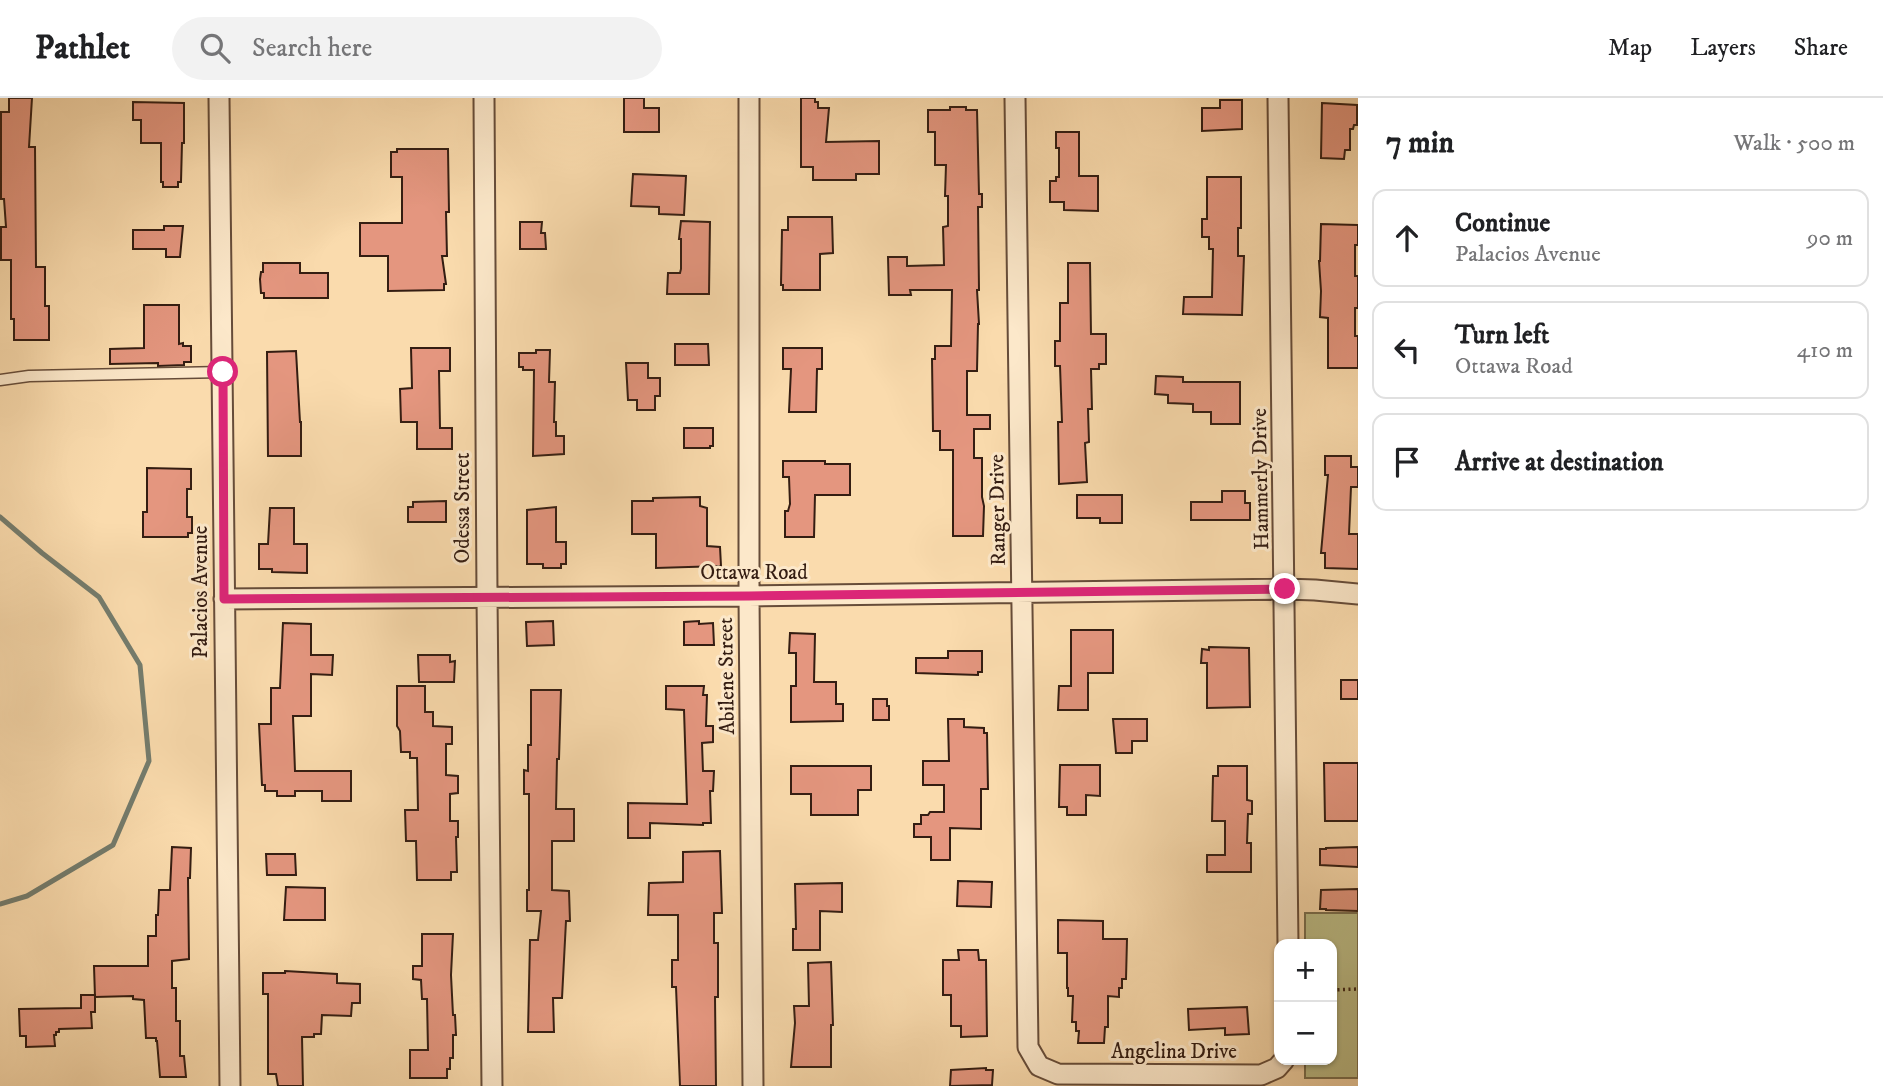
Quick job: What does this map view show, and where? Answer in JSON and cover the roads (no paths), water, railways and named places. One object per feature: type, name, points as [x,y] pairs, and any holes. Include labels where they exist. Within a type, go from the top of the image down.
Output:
[{"type":"street","name":"Palacios Avenue","points":[[219,98],[230,1086]]},
{"type":"street","name":"Odessa Street","points":[[484,98],[492,1086]]},
{"type":"street","name":"Abilene Street","points":[[749,98],[753,1086]]},
{"type":"street","name":"Ranger Drive","points":[[1015,98],[1028,1047],[1039,1066],[1058,1074]]},
{"type":"street","name":"Hammerly Drive","points":[[1279,98],[1288,939]]},
{"type":"street","name":"Ottawa Road","points":[[224,599],[1285,589],[1358,594]]},
{"type":"street","name":"Angelina Drive","points":[[1058,1074],[1128,1081],[1261,1075],[1280,1065]]},
{"type":"lane","points":[[0,380],[29,376],[223,372]]},
{"type":"waterway","points":[[0,517],[99,597],[140,665],[149,761],[113,845],[27,896],[0,904]]}]
